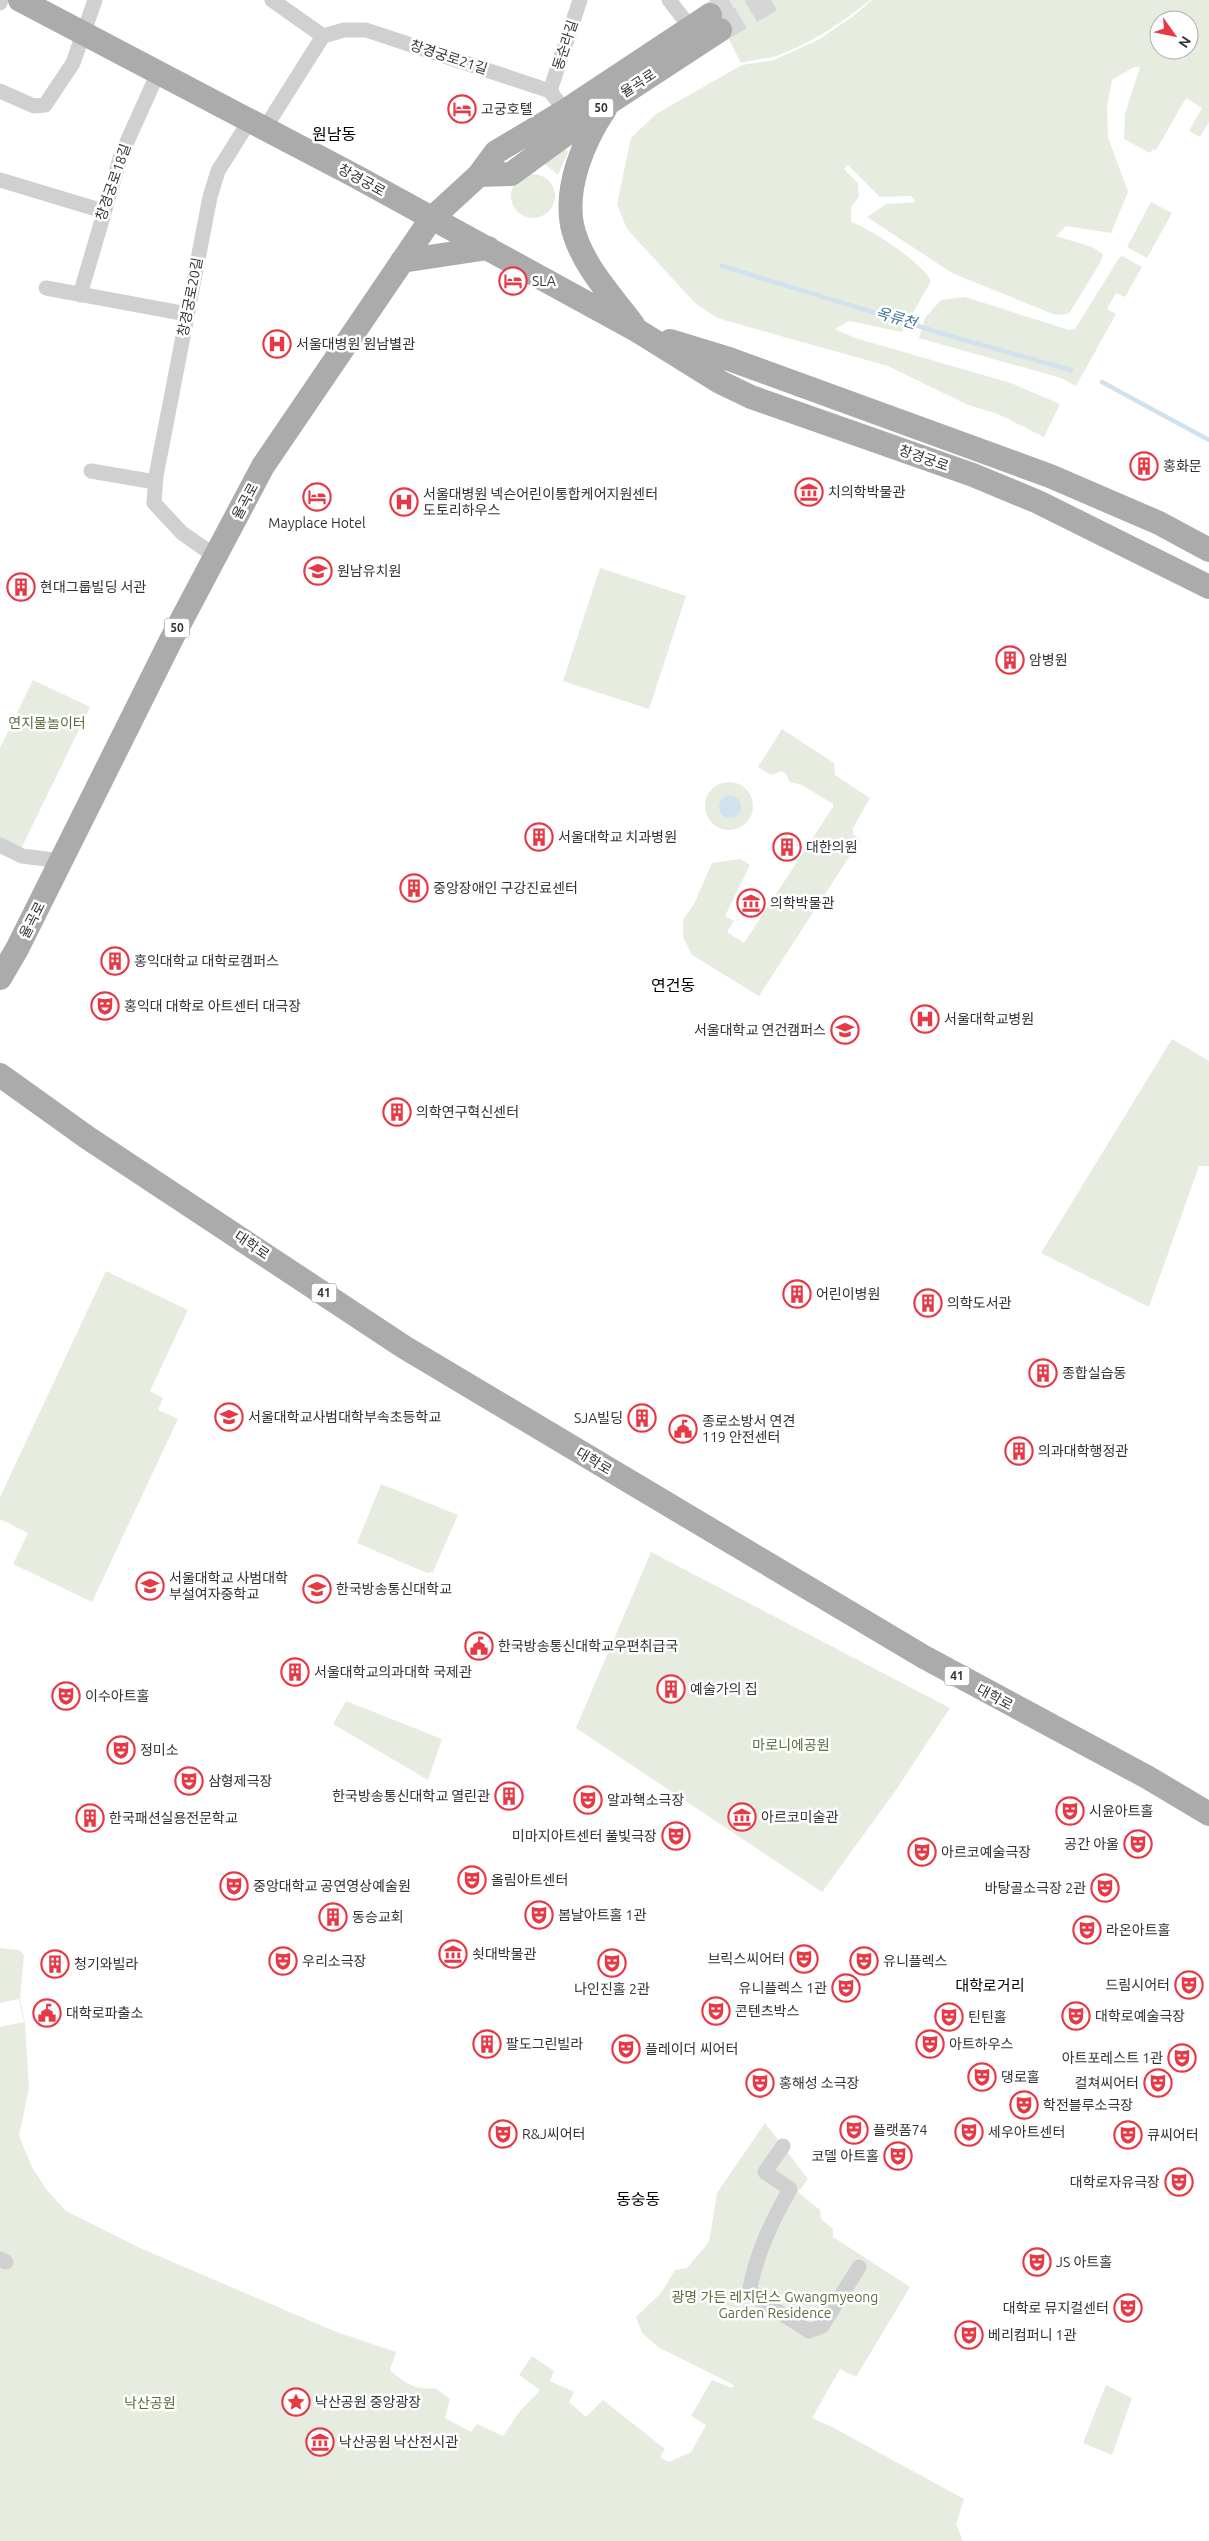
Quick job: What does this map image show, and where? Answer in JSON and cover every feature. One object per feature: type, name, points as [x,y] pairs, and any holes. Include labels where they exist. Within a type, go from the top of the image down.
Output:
[{"type":"main road","name":"창경궁로","points":[[20,0],[488,248],[638,331],[720,382],[751,397],[973,475],[1038,502],[1209,587]]},
{"type":"main road","name":"율곡로","points":[[479,175],[511,174],[610,102],[707,24]]},
{"type":"main road","name":"율곡로","points":[[0,978],[62,861],[167,648],[263,466],[431,219],[479,175],[496,152],[707,24]]},
{"type":"main road","points":[[610,102],[594,127],[574,179],[571,201],[572,225],[592,269],[638,331]]},
{"type":"main road","points":[[402,261],[488,248]]},
{"type":"main road","name":"창경궁로","points":[[638,331],[729,359],[1050,476],[1159,523],[1209,550]]},
{"type":"main road","name":"대학로","points":[[0,1075],[88,1138],[404,1347],[924,1657],[1147,1777],[1209,1814]]},
{"type":"street","points":[[0,91],[34,106],[45,105],[73,62],[95,0]]},
{"type":"street","points":[[257,124],[322,36],[272,0]]},
{"type":"street","name":"동순라길","points":[[550,91],[580,0]]},
{"type":"street","points":[[669,0],[707,24]]},
{"type":"street","name":"창경궁로21길","points":[[322,36],[344,30],[366,30],[550,91]]},
{"type":"street","name":"창경궁로18길","points":[[80,295],[120,155],[158,72]]},
{"type":"street","points":[[550,91],[565,111]]},
{"type":"street","name":"창경궁로20길","points":[[215,556],[182,533],[154,503],[155,482],[210,198],[218,170],[257,124]]},
{"type":"street","points":[[0,180],[103,211]]},
{"type":"street","points":[[46,288],[187,314]]},
{"type":"street","points":[[91,471],[155,482]]},
{"type":"street","points":[[0,845],[22,856],[62,861]]},
{"type":"street","points":[[783,2146],[765,2172],[790,2189],[769,2228],[754,2265],[750,2288],[754,2296],[809,2331],[822,2326],[859,2267]]},
{"type":"green space","points":[[709,0],[870,0],[837,25],[789,51],[776,56],[741,63]]},
{"type":"green space","points":[[872,0],[1209,0],[1209,122],[1200,137],[1189,131],[1202,108],[1186,98],[1156,150],[1153,149],[1150,153],[1124,139],[1125,114],[1140,67],[1134,67],[1112,80],[1107,107],[1108,137],[1128,192],[1111,233],[1066,226],[1056,236],[1092,247],[1103,254],[1100,263],[1070,312],[1064,315],[1053,314],[952,273],[867,217],[886,204],[916,202],[911,196],[880,197],[848,165],[844,169],[858,183],[859,197],[851,207],[851,222],[896,247],[918,265],[931,281],[902,332],[849,321],[835,329],[855,338],[1011,383],[1060,404],[1044,437],[998,414],[968,405],[888,366],[717,318],[694,302],[627,229],[617,204],[631,138],[656,114],[742,65],[774,60],[818,40],[852,17]]},
{"type":"green space","points":[[565,149],[568,152],[558,175],[545,164]]},
{"type":"green space","points":[[533,174],[545,178],[551,184],[555,196],[551,208],[545,214],[533,218],[521,214],[515,208],[511,196],[515,184],[521,178]]},
{"type":"green space","points":[[1151,202],[1172,213],[1147,258],[1127,247]]},
{"type":"green space","points":[[1122,256],[1142,267],[1125,297],[1116,293],[1107,309],[1116,314],[1076,386],[1061,378],[919,338],[925,318],[941,300],[965,297],[1069,330],[1075,329]]},
{"type":"green space","points":[[600,568],[686,596],[649,709],[563,681]]},
{"type":"green space","name":"연지물놀이터","points":[[33,680],[90,707],[20,851],[0,841],[0,748]]},
{"type":"green space","points":[[782,729],[834,763],[835,775],[870,798],[853,828],[853,834],[860,840],[759,996],[692,955],[683,937],[683,920],[694,904],[712,863],[740,859],[749,864],[749,867],[725,916],[734,921],[727,932],[744,943],[833,807],[833,804],[802,785],[790,782],[787,774],[781,771],[771,775],[758,767]]},
{"type":"green space","points":[[724,782],[734,782],[743,786],[749,792],[752,797],[752,815],[743,826],[734,830],[724,830],[715,826],[709,820],[705,811],[705,801],[709,792],[715,786]]},
{"type":"green space","points":[[1172,1039],[1209,1061],[1209,1166],[1199,1166],[1149,1307],[1041,1253]]},
{"type":"green space","points":[[106,1271],[188,1310],[150,1391],[163,1398],[158,1410],[178,1419],[92,1602],[13,1564],[28,1533],[0,1519],[0,1497]]},
{"type":"green space","points":[[381,1484],[458,1515],[433,1572],[427,1573],[357,1543]]},
{"type":"green space","name":"마로니에공원","points":[[651,1552],[950,1708],[896,1790],[822,1892],[576,1728]]},
{"type":"green space","points":[[346,1701],[442,1739],[428,1780],[333,1724]]},
{"type":"green space","name":"낙산공원","points":[[0,1948],[19,1950],[24,1955],[20,1999],[25,2023],[29,2088],[19,2136],[32,2167],[46,2189],[66,2211],[140,2248],[334,2331],[396,2352],[390,2370],[410,2385],[428,2389],[435,2388],[450,2399],[445,2418],[471,2432],[477,2424],[503,2436],[520,2411],[540,2390],[519,2375],[532,2356],[554,2371],[550,2381],[574,2392],[569,2402],[586,2417],[603,2400],[665,2449],[660,2457],[669,2462],[691,2452],[706,2425],[691,2416],[712,2380],[732,2388],[734,2385],[658,2347],[642,2333],[636,2317],[661,2293],[675,2270],[687,2268],[709,2242],[717,2193],[765,2123],[808,2179],[798,2192],[820,2210],[821,2219],[833,2229],[833,2237],[910,2287],[856,2377],[840,2369],[812,2418],[834,2428],[964,2499],[956,2524],[963,2541],[0,2541],[0,2027],[24,2022],[19,1999],[0,2003]]},
{"type":"green space","points":[[1106,2385],[1132,2398],[1112,2455],[1083,2443]]},
{"type":"water","points":[[730,796],[738,799],[741,807],[738,815],[730,818],[722,815],[719,807],[722,799]]},
{"type":"waterway","name":"옥류천","points":[[722,266],[954,337],[1071,370]]},
{"type":"waterway","name":"옥류천","points":[[1102,382],[1209,440]]},
{"type":"tunnel","points":[[710,15],[736,0]]},
{"type":"tunnel","points":[[720,30],[771,0]]},
{"type":"place","name":"고궁호텔","points":[[462,109]]},
{"type":"place","name":"SLA","points":[[513,281]]},
{"type":"place","name":"서울대병원 원남별관","points":[[277,344]]},
{"type":"place","name":"홍화문","points":[[1144,466]]},
{"type":"place","name":"치의학박물관","points":[[809,492]]},
{"type":"place","name":"Mayplace Hotel","points":[[317,497]]},
{"type":"place","name":"서울대병원 넥슨어린이통합케어지원센터 도토리하우스","points":[[404,502]]},
{"type":"place","name":"원남유치원","points":[[318,571]]},
{"type":"place","name":"현대그룹빌딩 서관","points":[[21,587]]},
{"type":"place","name":"암병원","points":[[1010,660]]},
{"type":"place","name":"서울대학교 치과병원","points":[[539,837]]},
{"type":"place","name":"대한의원","points":[[787,847]]},
{"type":"place","name":"중앙장애인 구강진료센터","points":[[414,888]]},
{"type":"place","name":"의학박물관","points":[[751,903]]},
{"type":"place","name":"홍익대학교 대학로캠퍼스","points":[[115,961]]},
{"type":"place","name":"홍익대 대학로 아트센터 대극장","points":[[105,1006]]},
{"type":"place","name":"서울대학교병원","points":[[925,1019]]},
{"type":"place","name":"서울대학교 연건캠퍼스","points":[[845,1030]]},
{"type":"place","name":"의학연구혁신센터","points":[[397,1112]]},
{"type":"place","name":"어린이병원","points":[[797,1294]]},
{"type":"place","name":"의학도서관","points":[[928,1303]]},
{"type":"place","name":"종합실습동","points":[[1043,1373]]},
{"type":"place","name":"서울대학교사범대학부속초등학교","points":[[229,1417]]},
{"type":"place","name":"SJA빌딩","points":[[642,1418]]},
{"type":"place","name":"종로소방서 연견 119 안전센터","points":[[683,1429]]},
{"type":"place","name":"의과대학행정관","points":[[1019,1451]]},
{"type":"place","name":"서울대학교 사범대학 부설여자중학교","points":[[150,1586]]},
{"type":"place","name":"한국방송통신대학교","points":[[317,1589]]},
{"type":"place","name":"한국방송통신대학교우편취급국","points":[[479,1646]]},
{"type":"place","name":"서울대학교의과대학 국제관","points":[[295,1672]]},
{"type":"place","name":"예술가의 집","points":[[671,1689]]},
{"type":"place","name":"이수아트홀","points":[[66,1696]]},
{"type":"place","name":"정미소","points":[[121,1750]]},
{"type":"place","name":"삼형제극장","points":[[189,1781]]},
{"type":"place","name":"한국방송통신대학교 열린관","points":[[509,1796]]},
{"type":"place","name":"알과핵소극장","points":[[588,1800]]},
{"type":"place","name":"시윤아트홀","points":[[1070,1811]]},
{"type":"place","name":"아르코미술관","points":[[742,1817]]},
{"type":"place","name":"한국패션실용전문학교","points":[[90,1818]]},
{"type":"place","name":"미마지아트센터 풀빛극장","points":[[676,1836]]},
{"type":"place","name":"공간 아울","points":[[1138,1844]]},
{"type":"place","name":"아르코예술극장","points":[[922,1852]]},
{"type":"place","name":"올림아트센터","points":[[472,1880]]},
{"type":"place","name":"중앙대학교 공연영상예술원","points":[[234,1886]]},
{"type":"place","name":"바탕골소극장 2관","points":[[1105,1888]]},
{"type":"place","name":"봄날아트홀 1관","points":[[539,1915]]},
{"type":"place","name":"동승교회","points":[[333,1917]]},
{"type":"place","name":"라온아트홀","points":[[1087,1930]]},
{"type":"place","name":"쇳대박물관","points":[[453,1954]]},
{"type":"place","name":"브릭스씨어터","points":[[804,1959]]},
{"type":"place","name":"우리소극장","points":[[283,1961]]},
{"type":"place","name":"유니플렉스","points":[[864,1961]]},
{"type":"place","name":"나인진홀 2관","points":[[612,1963]]},
{"type":"place","name":"청기와빌라","points":[[55,1964]]},
{"type":"place","name":"드림시어터","points":[[1189,1985]]},
{"type":"place","name":"유니플렉스 1관","points":[[846,1988]]},
{"type":"place","name":"콘텐츠박스","points":[[716,2011]]},
{"type":"place","name":"대학로파출소","points":[[47,2013]]},
{"type":"place","name":"대학로예술극장","points":[[1076,2016]]},
{"type":"place","name":"틴틴홀","points":[[949,2017]]},
{"type":"place","name":"팔도그린빌라","points":[[487,2044]]},
{"type":"place","name":"아트하우스","points":[[930,2044]]},
{"type":"place","name":"플레이더 씨어터","points":[[626,2049]]},
{"type":"place","name":"아트포레스트 1관","points":[[1182,2058]]},
{"type":"place","name":"댕로홀","points":[[982,2077]]},
{"type":"place","name":"홍해성 소극장","points":[[760,2083]]},
{"type":"place","name":"컬쳐씨어터","points":[[1158,2083]]},
{"type":"place","name":"학전블루소극장","points":[[1024,2105]]},
{"type":"place","name":"플랫폼74","points":[[854,2130]]},
{"type":"place","name":"세우아트센터","points":[[969,2132]]},
{"type":"place","name":"R&J씨어터","points":[[503,2134]]},
{"type":"place","name":"큐씨어터","points":[[1128,2135]]},
{"type":"place","name":"코델 아트홀","points":[[898,2156]]},
{"type":"place","name":"대학로자유극장","points":[[1179,2182]]},
{"type":"place","name":"JS 아트홀","points":[[1037,2262]]},
{"type":"place","name":"대학로 뮤지컬센터","points":[[1128,2308]]},
{"type":"place","name":"베리컴퍼니 1관","points":[[969,2335]]},
{"type":"place","name":"낙산공원 중앙광장","points":[[296,2402]]},
{"type":"place","name":"낙산공원 낙산전시관","points":[[320,2442]]},
{"type":"district","name":"원남동","points":[[334,134]]},
{"type":"district","name":"연건동","points":[[673,985]]},
{"type":"district","name":"대학로거리","points":[[990,1986]]},
{"type":"district","name":"동숭동","points":[[638,2199]]},
{"type":"park label","name":"광명 가든 레지던스 Gwangmyeong Garden Residence","points":[[775,2306]]}]
